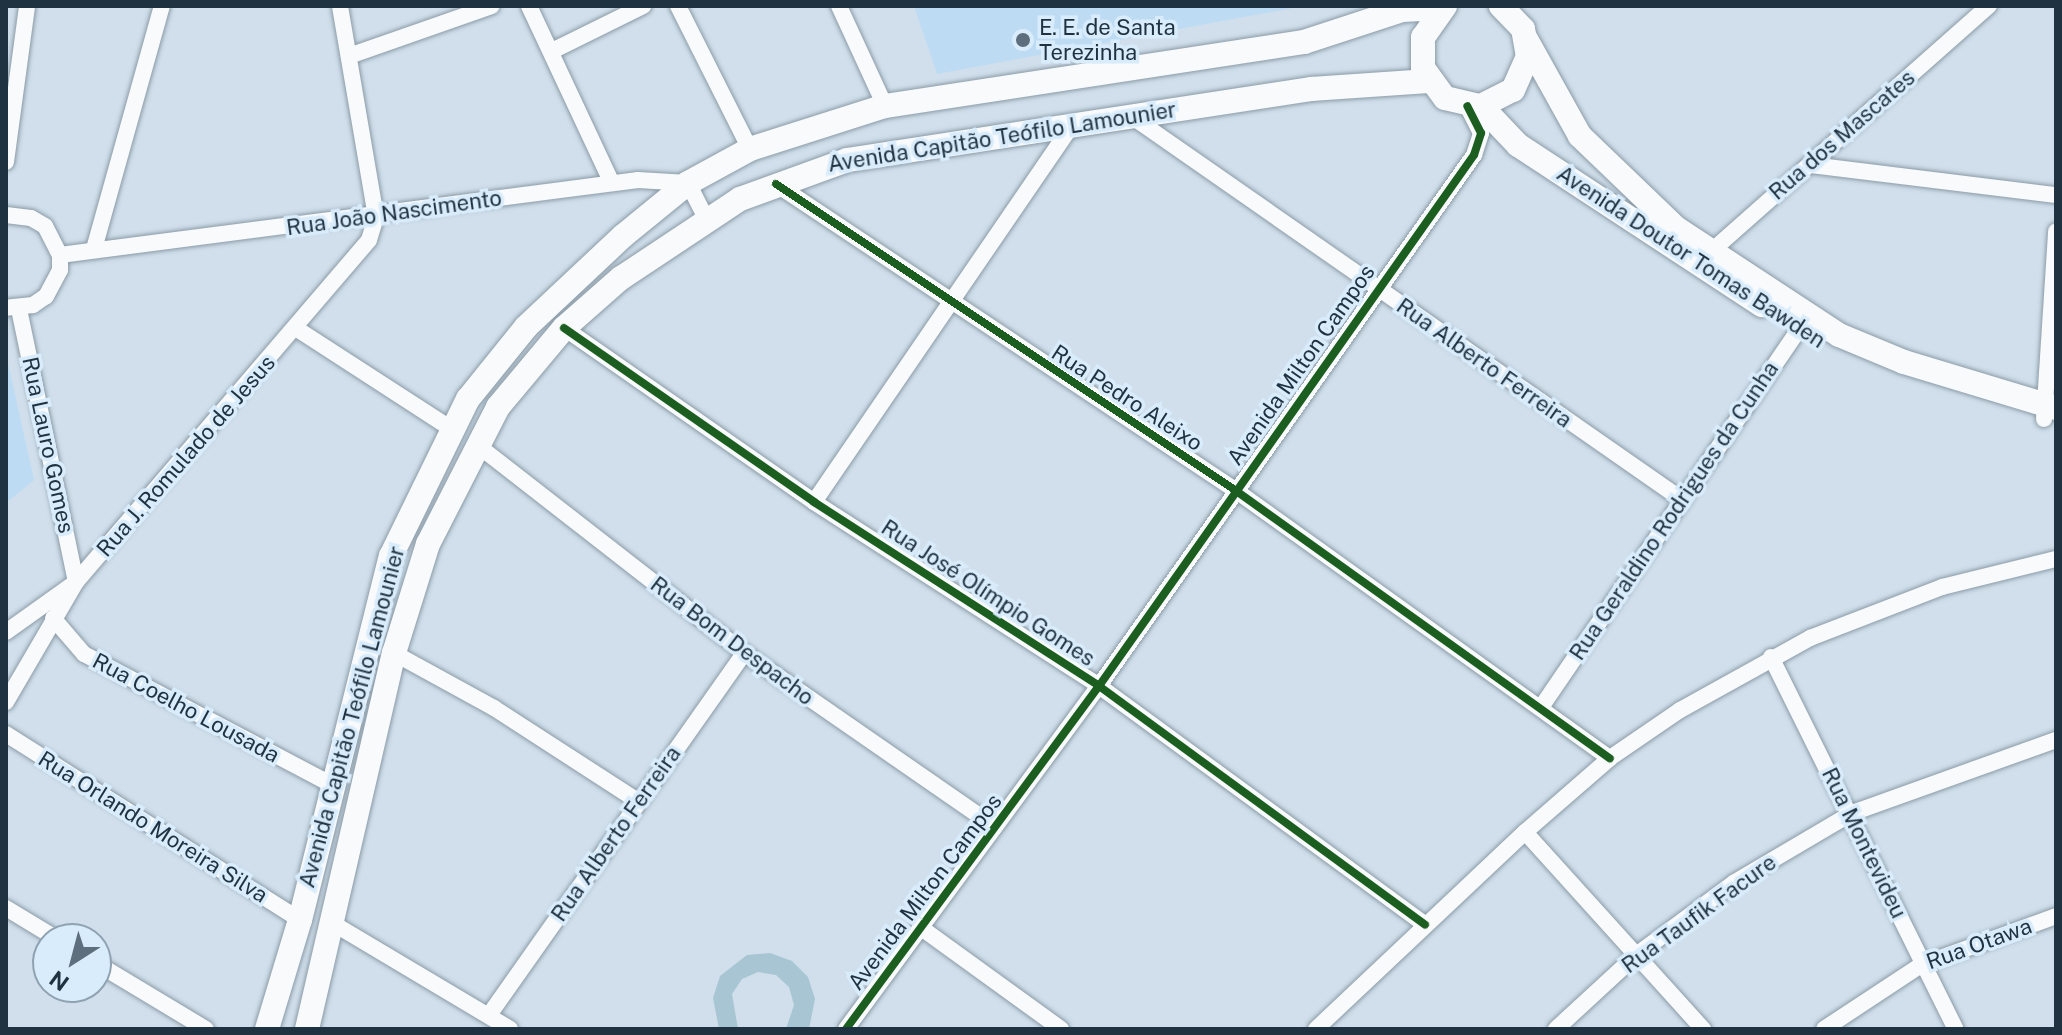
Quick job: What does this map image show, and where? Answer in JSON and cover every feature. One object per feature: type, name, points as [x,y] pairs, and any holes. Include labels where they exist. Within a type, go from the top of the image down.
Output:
[{"type":"main road","name":"Avenida Capitão Teófilo Lamounier","points":[[271,1028],[391,556],[450,428],[526,327],[623,236],[688,183],[750,149],[885,106],[1304,42],[1400,8],[1443,7]]},
{"type":"main road","points":[[1428,81],[1420,54],[1423,37],[1443,7]]},
{"type":"main road","points":[[1474,106],[1513,90],[1528,57],[1516,18]]},
{"type":"main road","name":"Avenida Doutor Tomas Bawden","points":[[1516,18],[1580,136],[1704,259]]},
{"type":"main road","name":"Avenida Capitão Teófilo Lamounier","points":[[307,1029],[334,924],[394,653],[428,544],[476,444],[530,365],[564,328],[621,278],[706,218],[776,184],[847,160],[1312,89],[1428,81]]},
{"type":"main road","name":"Avenida Doutor Tomas Bawden","points":[[1428,81],[1445,98],[1474,106],[1518,145],[1803,323],[2050,414]]},
{"type":"street","points":[[6,162],[10,109],[27,6]]},
{"type":"street","points":[[94,249],[162,6]]},
{"type":"street","points":[[340,6],[376,217]]},
{"type":"street","points":[[349,56],[492,6]]},
{"type":"street","points":[[529,6],[611,181]]},
{"type":"street","points":[[552,51],[643,6]]},
{"type":"street","points":[[678,6],[750,149]]},
{"type":"street","points":[[839,6],[885,106]]},
{"type":"street","name":"Rua dos Mascates","points":[[1704,259],[1989,6]]},
{"type":"street","points":[[1400,8],[1423,37]]},
{"type":"street","name":"Avenida Milton Campos","points":[[846,1029],[1099,686],[1376,289],[1474,155],[1481,133],[1474,106]]},
{"type":"street","name":"Rua Alberto Ferreira","points":[[1130,115],[1681,499]]},
{"type":"street","points":[[814,502],[952,305],[1073,124]]},
{"type":"street","points":[[1811,165],[2056,195]]},
{"type":"street","name":"Rua João Nascimento","points":[[60,255],[376,217],[611,181],[688,183]]},
{"type":"street","points":[[688,183],[706,218]]},
{"type":"street","name":"Rua Pedro Aleixo","points":[[776,184],[952,305],[1235,490],[1542,706],[1610,758]]},
{"type":"street","points":[[6,215],[31,218],[45,226],[60,255],[60,270],[46,296],[13,308]]},
{"type":"street","name":"Rua J. Romulado de Jesus","points":[[6,702],[76,582],[297,329],[369,240],[376,217]]},
{"type":"street","points":[[2050,414],[2056,231]]},
{"type":"street","name":"Rua Lauro Gomes","points":[[13,308],[76,582]]},
{"type":"street","name":"Rua Geraldino Rodrigues da Cunha","points":[[1542,706],[1803,323]]},
{"type":"street","name":"Rua José Olímpio Gomes","points":[[564,328],[814,502],[1099,686],[1425,925]]},
{"type":"street","points":[[297,329],[450,428]]},
{"type":"street","name":"Rua Bom Despacho","points":[[476,444],[744,653],[995,827]]},
{"type":"street","points":[[1316,1029],[1525,832],[1610,758],[1771,657],[1942,587],[2056,559]]},
{"type":"street","points":[[6,632],[76,582]]},
{"type":"street","name":"Rua Coelho Lousada","points":[[53,618],[84,654],[331,784]]},
{"type":"street","points":[[394,653],[494,708],[638,801]]},
{"type":"street","name":"Rua Alberto Ferreira","points":[[489,1015],[744,653]]},
{"type":"street","name":"Rua Montevideu","points":[[1771,657],[1852,813],[1921,965],[1956,1029]]},
{"type":"street","name":"Rua Orlando Moreira Silva","points":[[6,734],[300,920]]},
{"type":"street","name":"Rua Taufik Facure","points":[[1556,1029],[1635,956],[1735,882],[1852,813],[1956,772],[2056,740]]},
{"type":"street","points":[[1525,832],[1703,1029]]},
{"type":"street","points":[[6,908],[32,924]]},
{"type":"street","name":"Rua Otawa","points":[[1824,1029],[1921,965],[2056,916]]},
{"type":"street","points":[[334,924],[510,1029]]},
{"type":"street","points":[[920,927],[1061,1029]]},
{"type":"street","points":[[112,973],[206,1029]]},
{"type":"shaded area","name":"E. E. de Santa Terezinha","points":[[914,6],[1303,6],[937,74]]},
{"type":"shaded area","points":[[6,354],[34,480],[6,503]]},
{"type":"building","points":[[770,953],[792,961],[808,977],[815,999],[809,1029],[786,1029],[794,1005],[789,987],[776,975],[758,972],[742,979],[732,994],[738,1029],[719,1029],[713,998],[720,976],[747,955]]},
{"type":"cycle path","points":[[846,1029],[1099,686],[1474,155],[1481,133],[1467,106]]},
{"type":"cycle path","points":[[776,184],[1235,490],[1610,758]]},
{"type":"cycle path","points":[[564,328],[814,502],[1099,686],[1425,925]]},
{"type":"place","name":"E. E. de Santa Terezinha","points":[[1023,40]]}]
